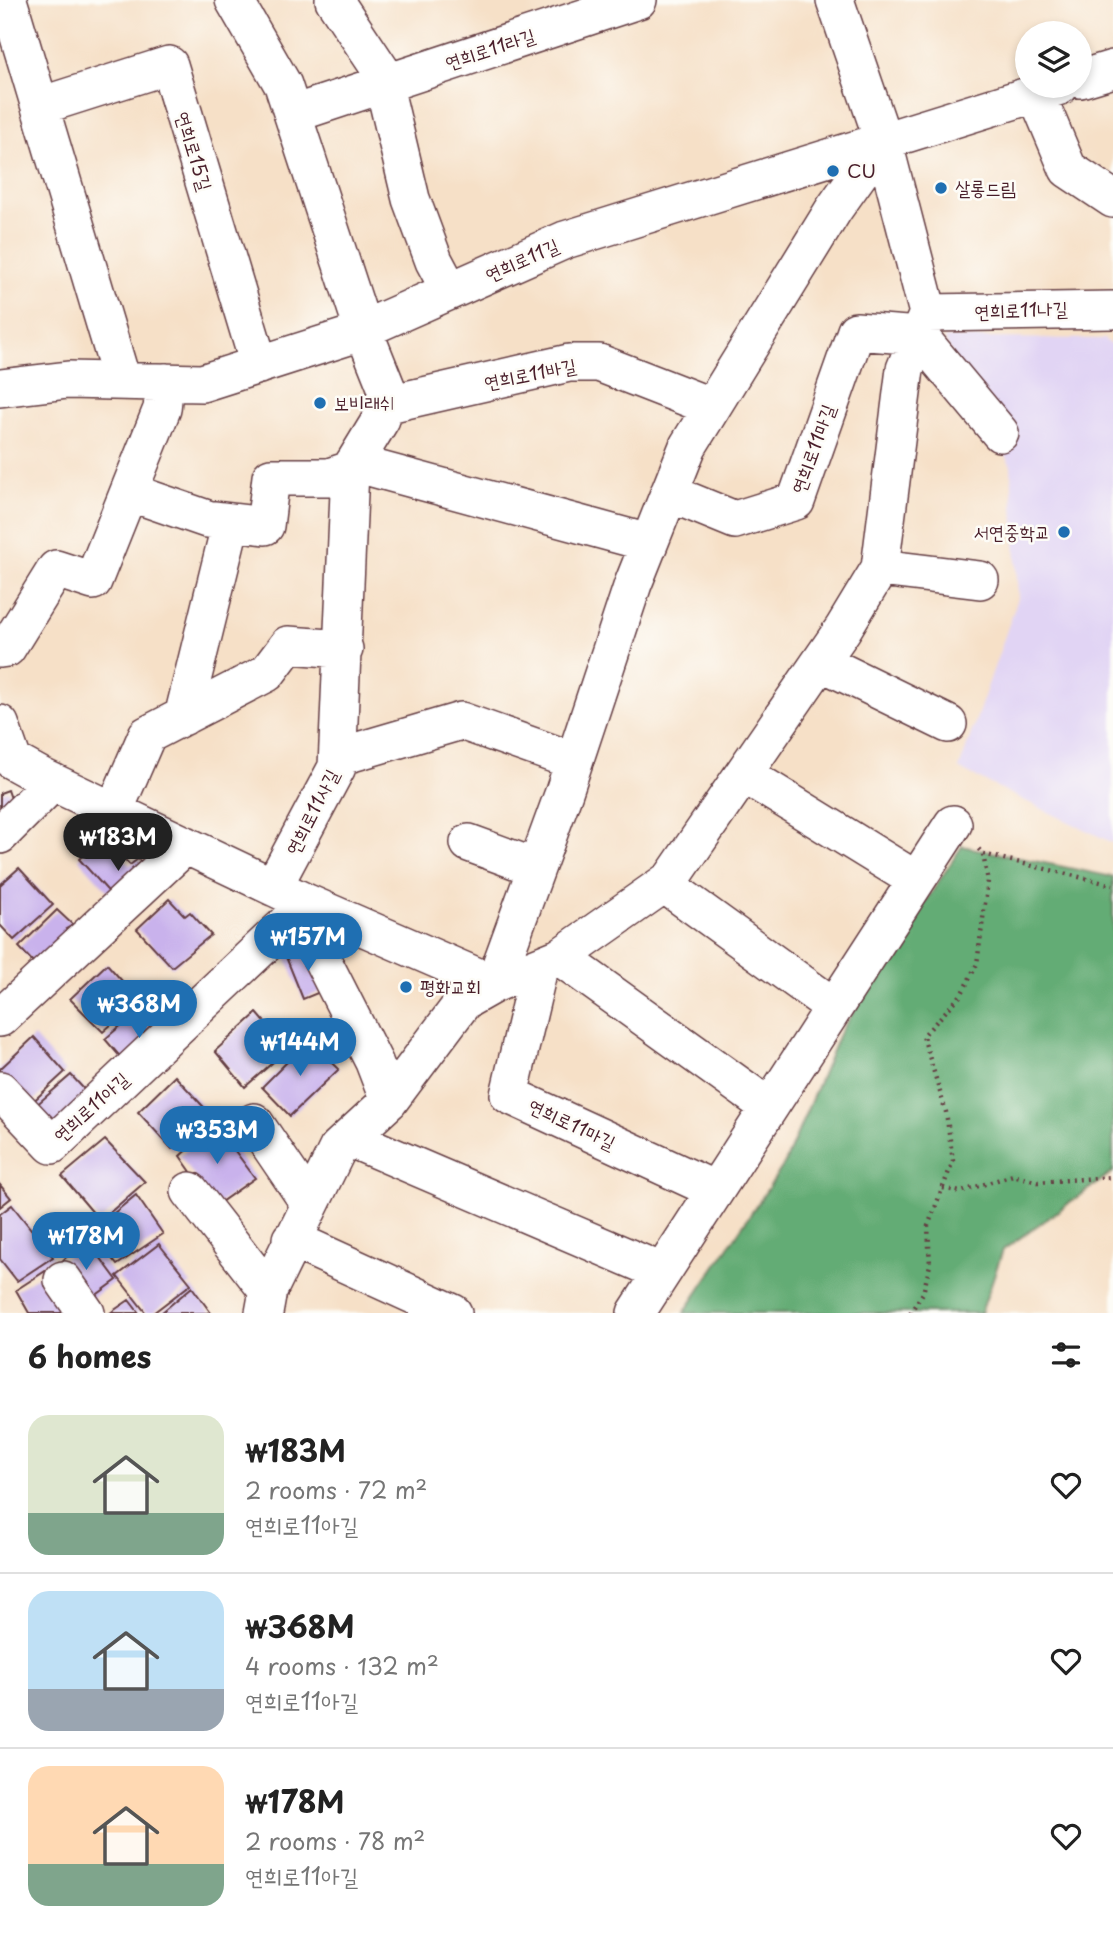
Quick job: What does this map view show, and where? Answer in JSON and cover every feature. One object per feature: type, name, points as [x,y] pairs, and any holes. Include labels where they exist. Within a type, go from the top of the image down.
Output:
[{"type":"street","points":[[8,0],[122,381]]},
{"type":"street","points":[[234,0],[283,85],[363,329],[387,390],[384,405]]},
{"type":"street","points":[[334,0],[380,69],[411,199],[434,261],[450,291]]},
{"type":"street","name":"연희로11라길","points":[[293,114],[638,0]]},
{"type":"street","points":[[835,0],[883,140],[923,324],[1000,433]]},
{"type":"street","name":"연희로15길","points":[[40,106],[169,65],[259,365]]},
{"type":"street","points":[[1092,75],[1113,69]]},
{"type":"street","name":"연희로11길","points":[[0,388],[68,380],[201,383],[363,329],[565,240],[1022,98]]},
{"type":"street","name":"연희로11길","points":[[1050,98],[1068,169],[1113,199]]},
{"type":"street","points":[[494,984],[649,543],[688,446],[834,209],[883,140]]},
{"type":"street","name":"연희로11나길","points":[[923,324],[1113,310]]},
{"type":"street","points":[[266,1302],[291,1240],[338,1148],[389,1101],[464,1001],[494,984],[550,963],[671,879],[821,662],[880,568],[905,369],[923,324]]},
{"type":"street","name":"연희로11마길","points":[[669,493],[735,520],[796,501],[856,331],[923,324]]},
{"type":"street","name":"연희로11바길","points":[[384,405],[569,363],[599,363],[712,407]]},
{"type":"street","points":[[0,649],[7,648],[56,569],[93,580],[162,410],[164,382]]},
{"type":"street","name":"연희로11사길","points":[[291,902],[337,767],[352,466],[381,419],[384,405]]},
{"type":"street","points":[[129,492],[207,519],[265,526],[271,477],[328,477],[352,466],[649,543]]},
{"type":"street","points":[[183,717],[231,522]]},
{"type":"street","points":[[880,568],[980,580]]},
{"type":"street","points":[[114,811],[147,735],[267,673],[288,645],[344,649]]},
{"type":"street","points":[[821,662],[948,724]]},
{"type":"street","points":[[338,757],[461,721],[574,761]]},
{"type":"street","points":[[0,723],[13,761],[186,845],[291,902],[494,984]]},
{"type":"street","points":[[744,774],[916,880]]},
{"type":"street","points":[[0,835],[53,782]]},
{"type":"street","points":[[636,1313],[953,824]]},
{"type":"street","points":[[469,843],[534,867]]},
{"type":"street","points":[[0,1018],[186,845]]},
{"type":"street","points":[[664,884],[834,1007]]},
{"type":"street","points":[[291,902],[374,1062],[389,1101]]},
{"type":"street","name":"연희로11아길","points":[[0,1090],[52,1145],[291,902]]},
{"type":"street","points":[[550,963],[769,1107]]},
{"type":"street","name":"연희로11마길","points":[[550,963],[509,1095],[715,1190]]},
{"type":"street","points":[[254,1122],[309,1203]]},
{"type":"street","points":[[349,1138],[662,1272]]},
{"type":"street","points":[[190,1191],[266,1302]]},
{"type":"street","points":[[291,1240],[453,1313]]},
{"type":"street","points":[[63,1280],[86,1313]]},
{"type":"path","points":[[953,824],[984,854],[1113,885]]},
{"type":"path","points":[[910,1313],[923,1293],[930,1265],[928,1226],[953,1161],[946,1112],[923,1036],[961,995],[977,964],[988,881],[984,854]]},
{"type":"path","points":[[943,1188],[960,1192],[1013,1174],[1038,1182],[1113,1177]]},
{"type":"shaded area","name":"서연중학교","points":[[944,338],[1104,339],[1113,346],[1113,843],[959,769],[1018,598],[1011,466]]},
{"type":"green space","points":[[962,846],[1113,877],[1113,1172],[1003,1250],[981,1313],[684,1313],[785,1163],[839,1034]]},
{"type":"building","points":[[8,790],[16,813],[0,819],[0,793]]},
{"type":"building","points":[[102,836],[130,865],[138,859],[160,879],[125,910],[79,859]]},
{"type":"building","points":[[19,868],[53,905],[14,940],[0,925],[0,885]]},
{"type":"building","points":[[169,899],[185,916],[190,912],[211,935],[172,967],[137,929]]},
{"type":"building","points":[[57,910],[73,925],[66,929],[85,948],[50,980],[19,947]]},
{"type":"building","points":[[312,947],[332,987],[303,999],[286,957]]},
{"type":"building","points":[[107,964],[139,1000],[103,1032],[70,999]]},
{"type":"building","points":[[144,1006],[173,1042],[135,1074],[105,1039]]},
{"type":"building","points":[[257,1013],[288,1049],[245,1087],[215,1051]]},
{"type":"building","points":[[34,1037],[65,1072],[27,1107],[0,1077],[0,1069]]},
{"type":"building","points":[[309,1040],[339,1069],[290,1116],[262,1087]]},
{"type":"building","points":[[71,1075],[105,1112],[67,1143],[34,1107]]},
{"type":"building","points":[[175,1076],[213,1117],[172,1149],[138,1112]]},
{"type":"building","points":[[215,1124],[255,1178],[215,1206],[180,1156]]},
{"type":"building","points":[[105,1140],[145,1182],[100,1221],[62,1176]]},
{"type":"building","points":[[0,1185],[11,1198],[0,1207]]},
{"type":"building","points":[[136,1195],[163,1234],[117,1265],[91,1232]]},
{"type":"building","points":[[12,1205],[53,1257],[17,1281],[0,1259],[0,1214]]},
{"type":"building","points":[[86,1238],[117,1280],[84,1304],[56,1267]]},
{"type":"building","points":[[159,1244],[191,1284],[153,1313],[146,1313],[117,1276]]},
{"type":"building","points":[[50,1268],[76,1313],[29,1313],[16,1290]]},
{"type":"building","points":[[192,1287],[211,1313],[161,1313]]},
{"type":"building","points":[[129,1300],[139,1313],[110,1313]]},
{"type":"place","name":"CU","points":[[833,171]]},
{"type":"place","name":"살롱드림","points":[[941,188]]},
{"type":"place","name":"보비래쉬","points":[[320,403]]},
{"type":"place","name":"서연중학교","points":[[1064,532]]},
{"type":"place","name":"평화교회","points":[[406,987]]}]
